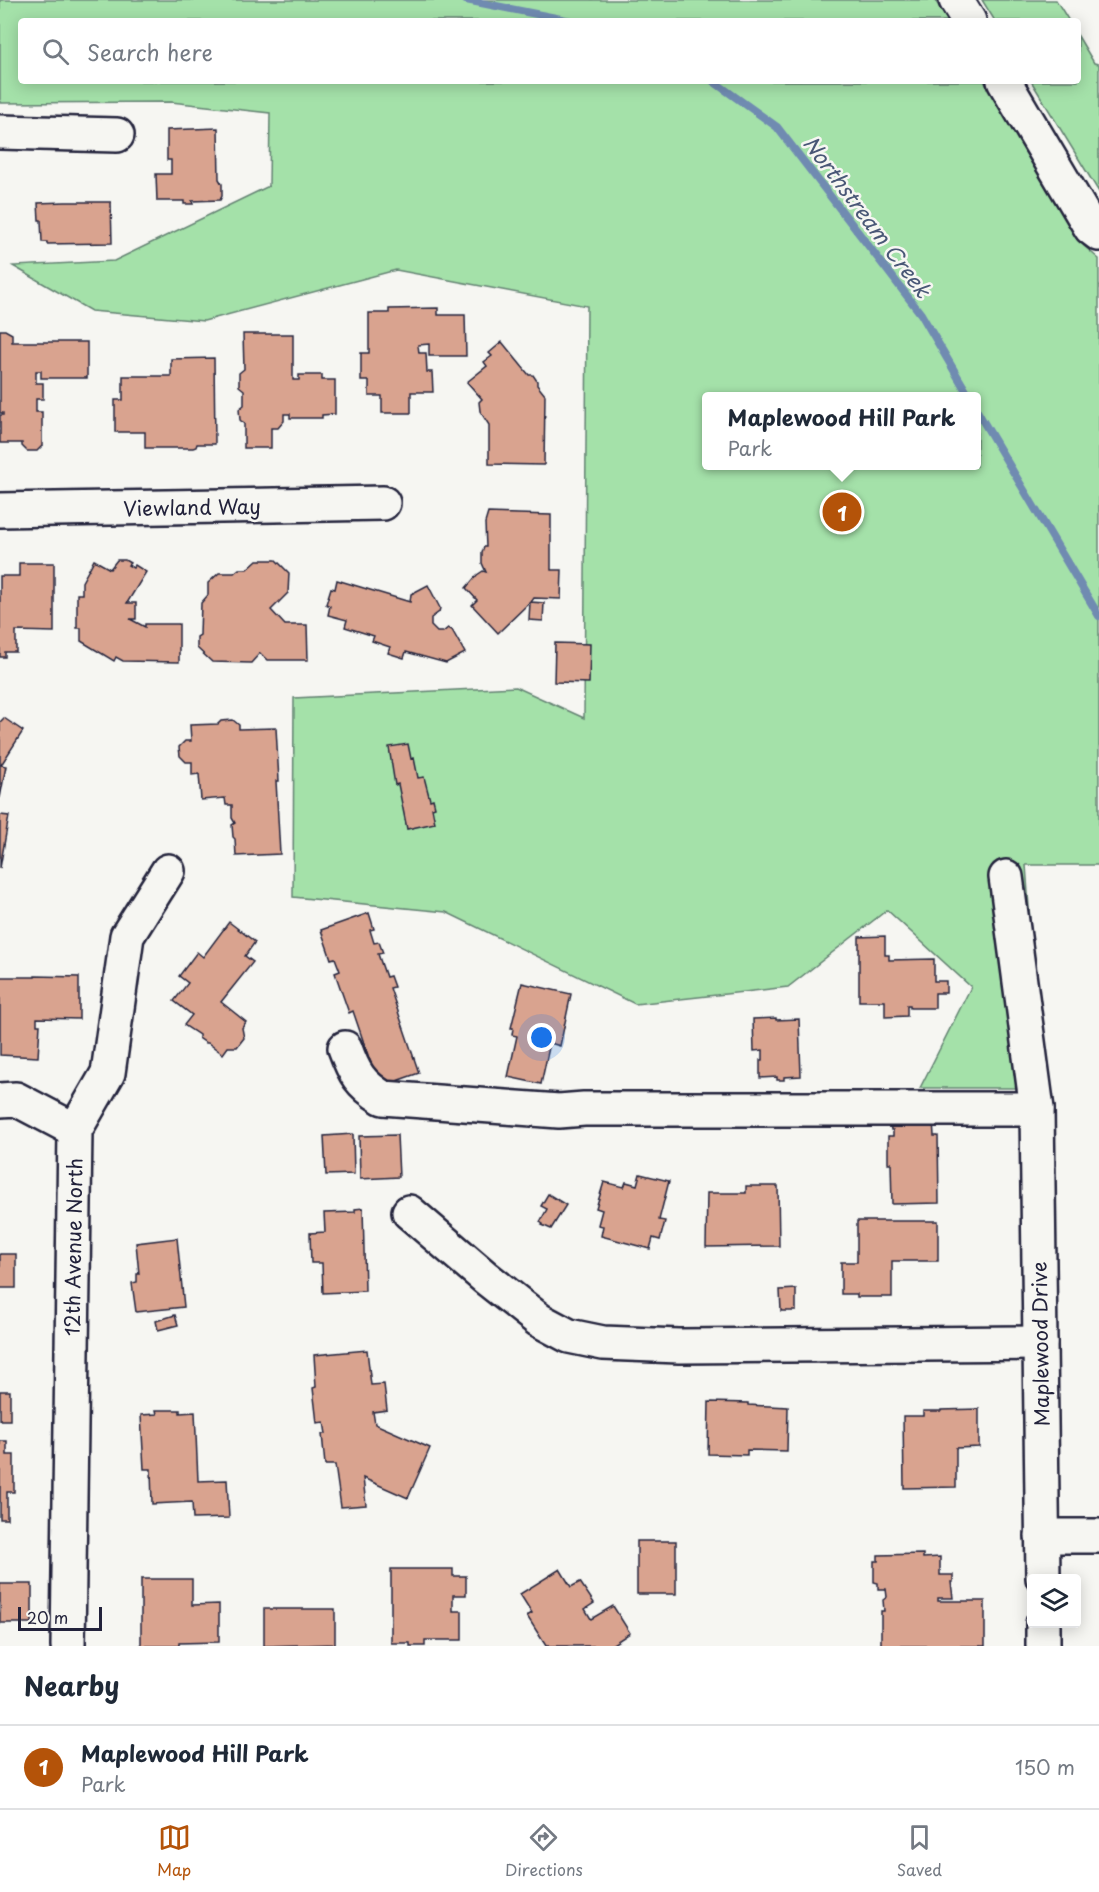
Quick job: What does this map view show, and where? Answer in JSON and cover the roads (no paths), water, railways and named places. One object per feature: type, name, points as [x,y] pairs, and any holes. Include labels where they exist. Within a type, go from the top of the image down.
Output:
[{"type":"street","points":[[956,0],[967,18]]},
{"type":"street","points":[[1006,84],[1091,228],[1099,234]]},
{"type":"street","points":[[0,132],[117,135]]},
{"type":"street","name":"Viewland Way","points":[[0,510],[383,503]]},
{"type":"street","name":"12th Avenue North","points":[[68,1646],[75,1130],[108,1073],[127,936],[168,871]]},
{"type":"street","name":"Maplewood Drive","points":[[1006,877],[1037,1109],[1043,1574]]},
{"type":"street","points":[[345,1048],[353,1068],[367,1088],[383,1098],[559,1111],[584,1109],[1037,1109]]},
{"type":"street","points":[[0,1100],[16,1099],[75,1130]]},
{"type":"street","points":[[409,1212],[539,1320],[569,1336],[603,1343],[679,1346],[1040,1343]]},
{"type":"street","points":[[1042,1536],[1099,1536]]},
{"type":"street","points":[[1043,1628],[1043,1646]]},
{"type":"waterway","name":"Northstream Creek","points":[[466,0],[556,18]]},
{"type":"waterway","name":"Northstream Creek","points":[[717,84],[777,127],[921,314],[967,392]]},
{"type":"waterway","name":"Northstream Creek","points":[[981,418],[1099,616]]},
{"type":"place","name":"Maplewood Hill Park","points":[[842,512]]}]
